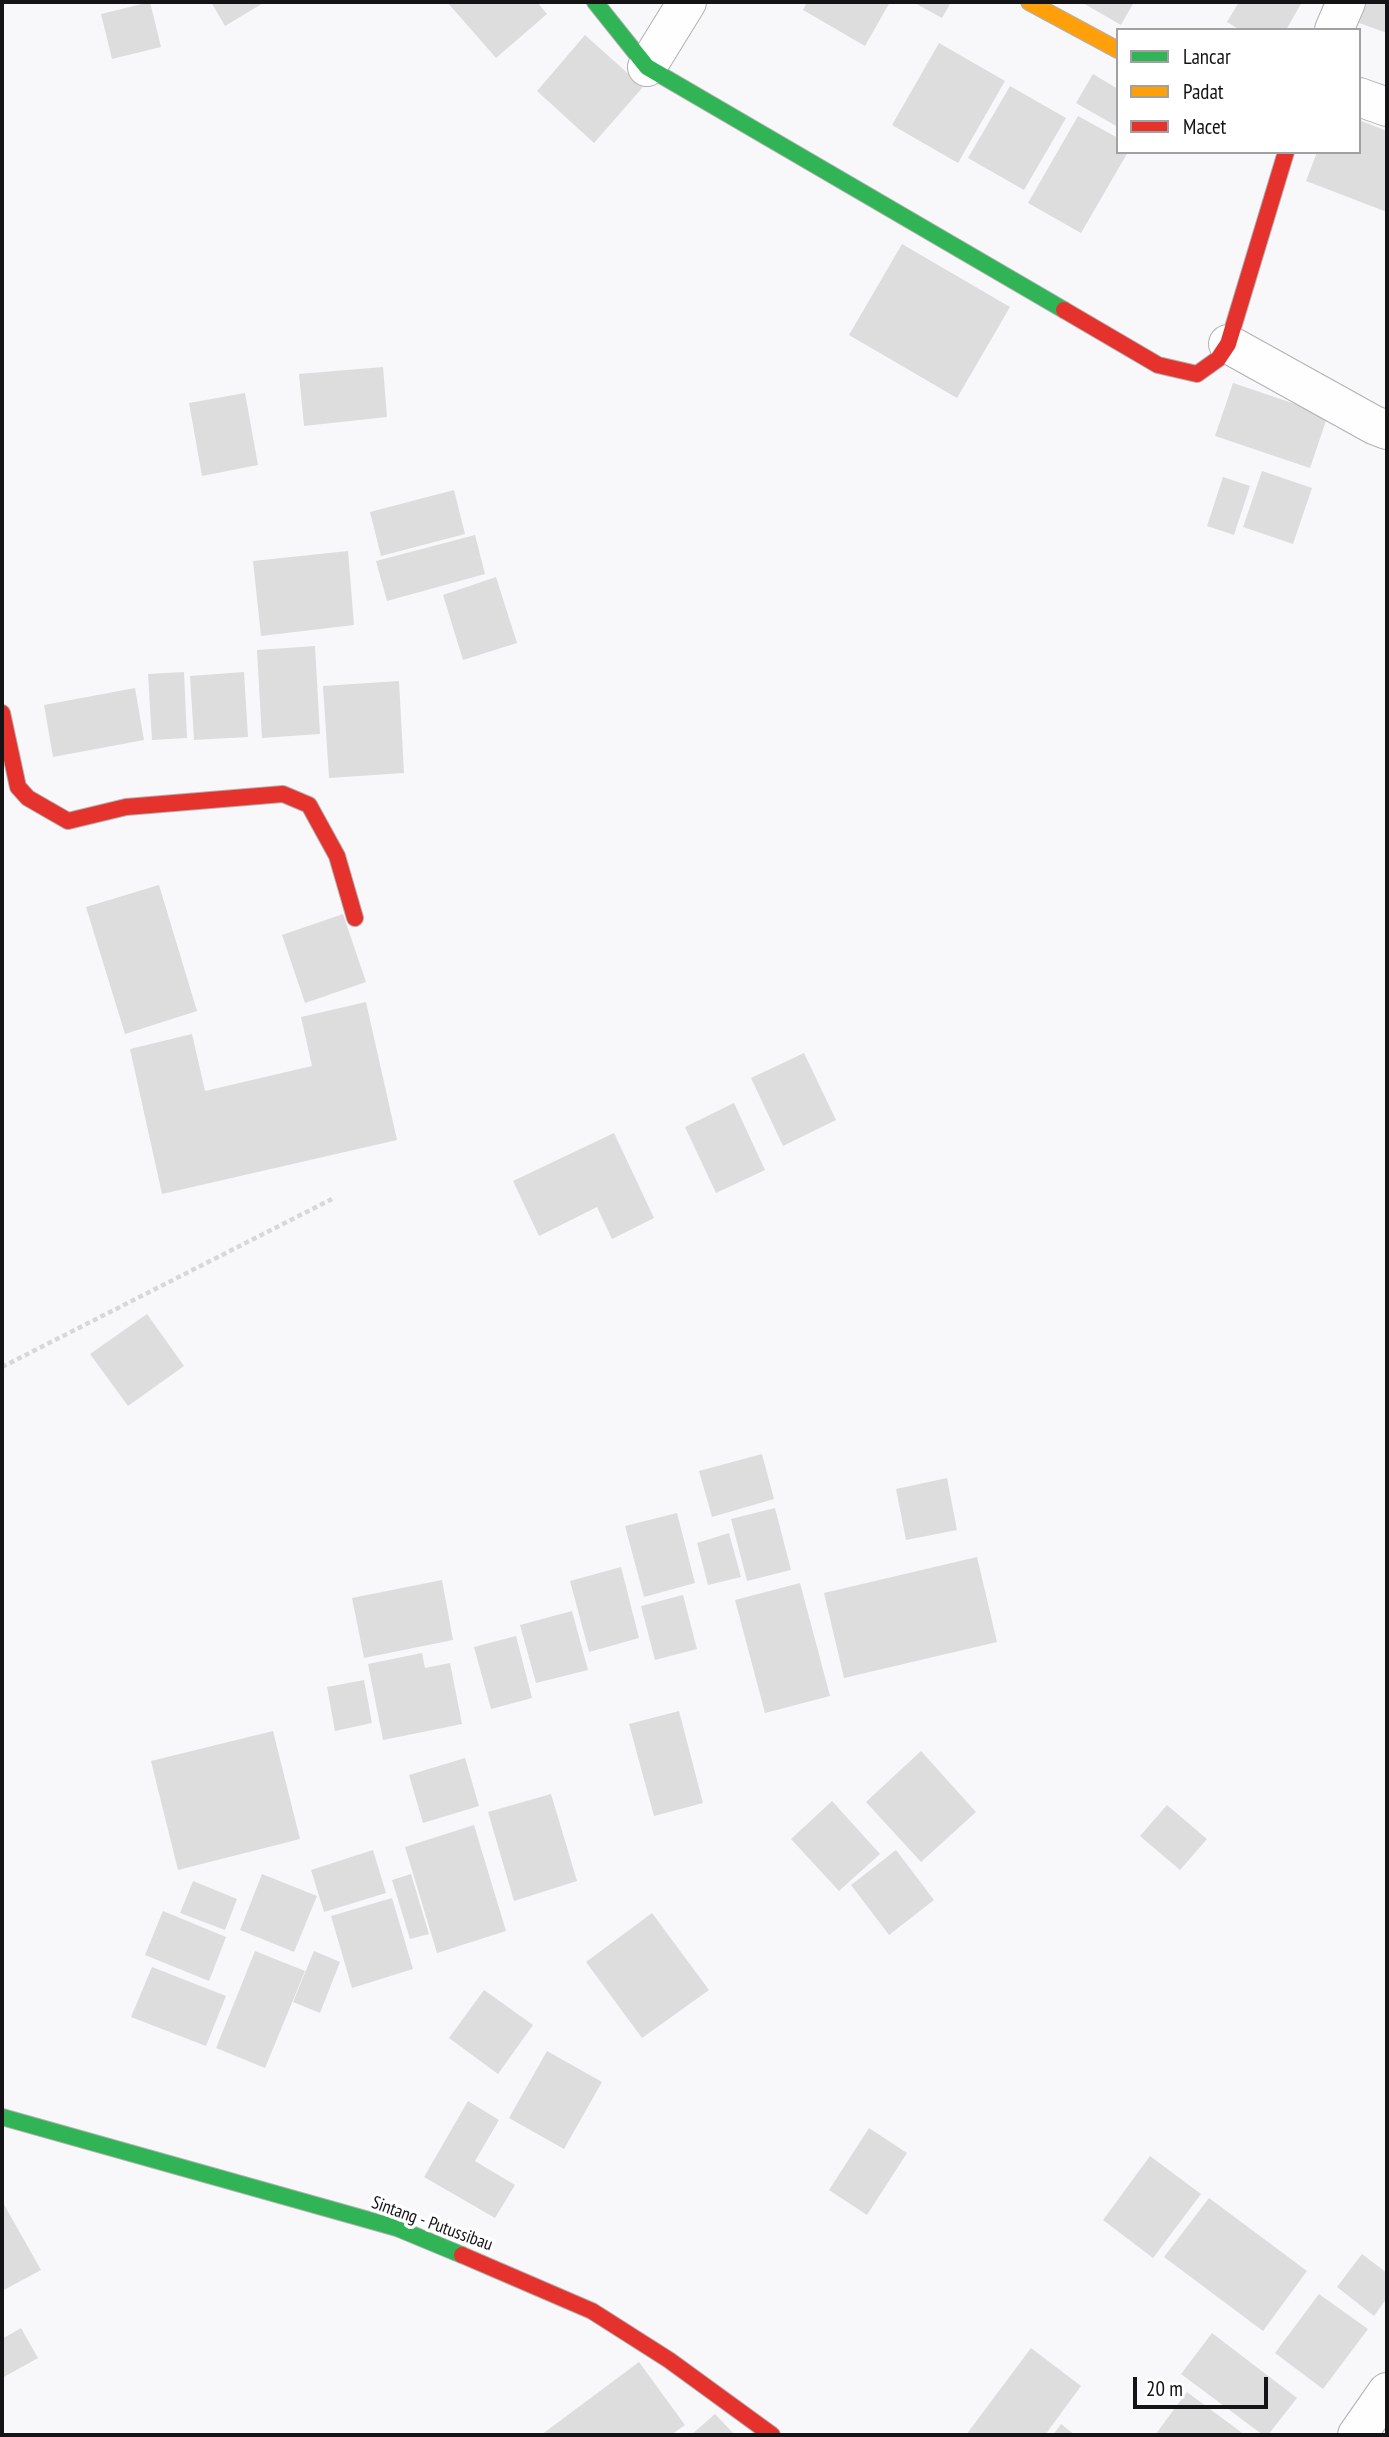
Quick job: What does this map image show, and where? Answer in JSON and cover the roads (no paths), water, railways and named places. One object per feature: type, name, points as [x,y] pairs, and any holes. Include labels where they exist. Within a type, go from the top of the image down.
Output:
[{"type":"main road","points":[[595,2],[647,68],[1158,365],[1197,374],[1219,359],[1228,344],[1285,154]]},
{"type":"main road","points":[[1028,2],[1116,49]]},
{"type":"main road","points":[[2,713],[18,786],[28,798],[68,821],[126,807],[283,794],[309,805],[337,856],[355,918]]},
{"type":"main road","name":"Sintang - Putussibau","points":[[2,2118],[397,2228],[592,2311],[669,2360],[772,2435]]},
{"type":"street","points":[[647,68],[687,2]]},
{"type":"street","points":[[1335,28],[1346,2]]},
{"type":"street","points":[[1361,98],[1387,107]]},
{"type":"street","points":[[1228,344],[1387,430]]},
{"type":"street","points":[[1357,2435],[1387,2392]]}]
